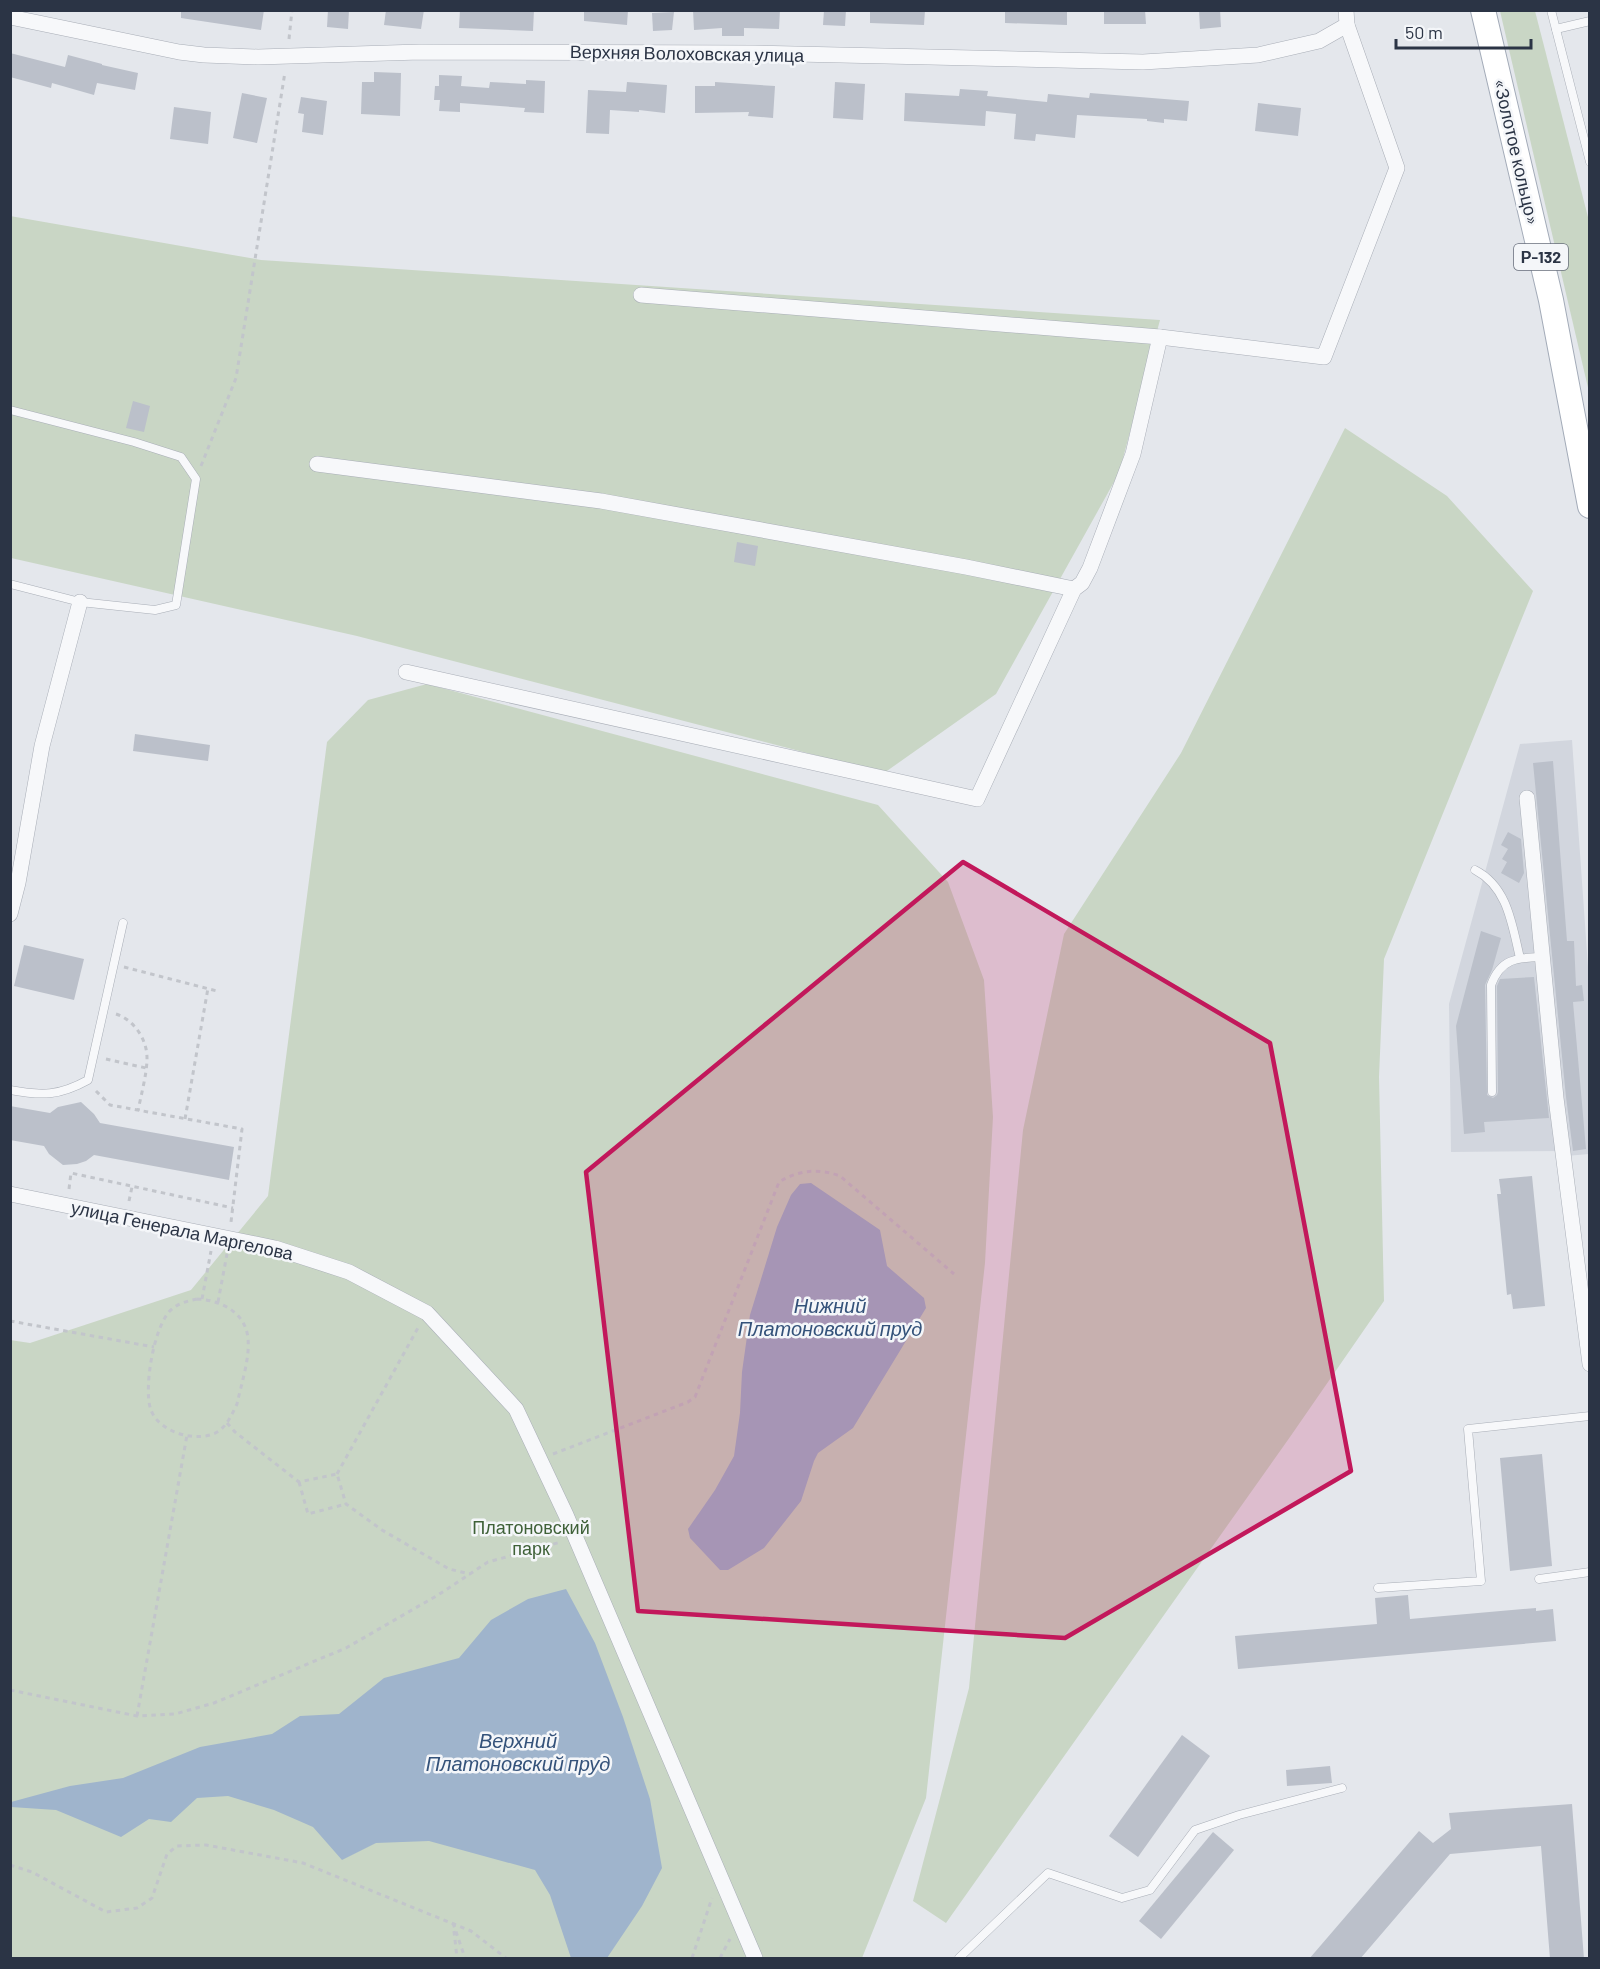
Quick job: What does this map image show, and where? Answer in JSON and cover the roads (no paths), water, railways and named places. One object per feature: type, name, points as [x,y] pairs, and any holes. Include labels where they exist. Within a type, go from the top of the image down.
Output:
[{"type":"main road","name":"«Золотое кольцо»","points":[[1483,10],[1551,300],[1590,506]]},
{"type":"street","name":"Верхняя Волоховская улица","points":[[10,17],[196,54],[230,57],[420,52],[754,53],[1143,62],[1258,55],[1319,41],[1347,18]]},
{"type":"street","points":[[641,295],[1160,337],[1324,357],[1397,168],[1347,18]]},
{"type":"street","points":[[406,672],[977,799],[1074,589],[1082,583],[1090,568],[1133,454],[1160,337]]},
{"type":"street","points":[[317,464],[601,501],[966,567],[1074,589]]},
{"type":"street","points":[[10,914],[14,883],[42,746],[80,602]]},
{"type":"street","points":[[1527,798],[1556,1098],[1590,1364]]},
{"type":"street","name":"улица Генерала Маргелова","points":[[10,1194],[275,1248],[349,1272],[427,1313],[516,1409],[566,1515],[755,1959]]},
{"type":"lane","points":[[1551,10],[1590,162]]},
{"type":"lane","points":[[1556,29],[1590,21]]},
{"type":"lane","points":[[10,410],[134,442],[181,457],[196,479],[176,604],[155,610],[80,602],[10,584]]},
{"type":"lane","points":[[1475,870],[1484,874],[1499,890],[1520,958]]},
{"type":"lane","points":[[10,1090],[33,1094],[54,1094],[71,1089],[88,1080],[123,923]]},
{"type":"lane","points":[[1492,1092],[1491,985],[1500,968],[1520,958],[1542,957]]},
{"type":"lane","points":[[1378,1588],[1481,1581],[1468,1429],[1590,1416]]},
{"type":"lane","points":[[1539,1579],[1590,1572]]},
{"type":"lane","points":[[959,1959],[1048,1874],[1122,1898],[1149,1890],[1196,1830],[1239,1815],[1342,1788]]},
{"type":"water","name":"Нижний Платоновский пруд","points":[[811,1183],[880,1230],[887,1266],[924,1298],[926,1308],[853,1428],[818,1453],[801,1501],[764,1548],[728,1570],[720,1570],[690,1538],[688,1529],[715,1490],[734,1456],[750,1315],[777,1227],[791,1195],[800,1184]]},
{"type":"water","name":"Верхний Платоновский пруд","points":[[566,1589],[595,1643],[623,1717],[650,1799],[662,1868],[642,1906],[607,1958],[571,1958],[550,1895],[535,1870],[429,1841],[376,1843],[342,1860],[313,1827],[274,1810],[228,1796],[197,1798],[171,1822],[149,1819],[121,1837],[56,1810],[11,1807],[11,1802],[70,1786],[123,1778],[200,1747],[272,1734],[300,1716],[339,1714],[384,1678],[459,1658],[491,1620],[528,1599]]},
{"type":"park label","name":"Платоновский парк","points":[[531,1538]]}]
